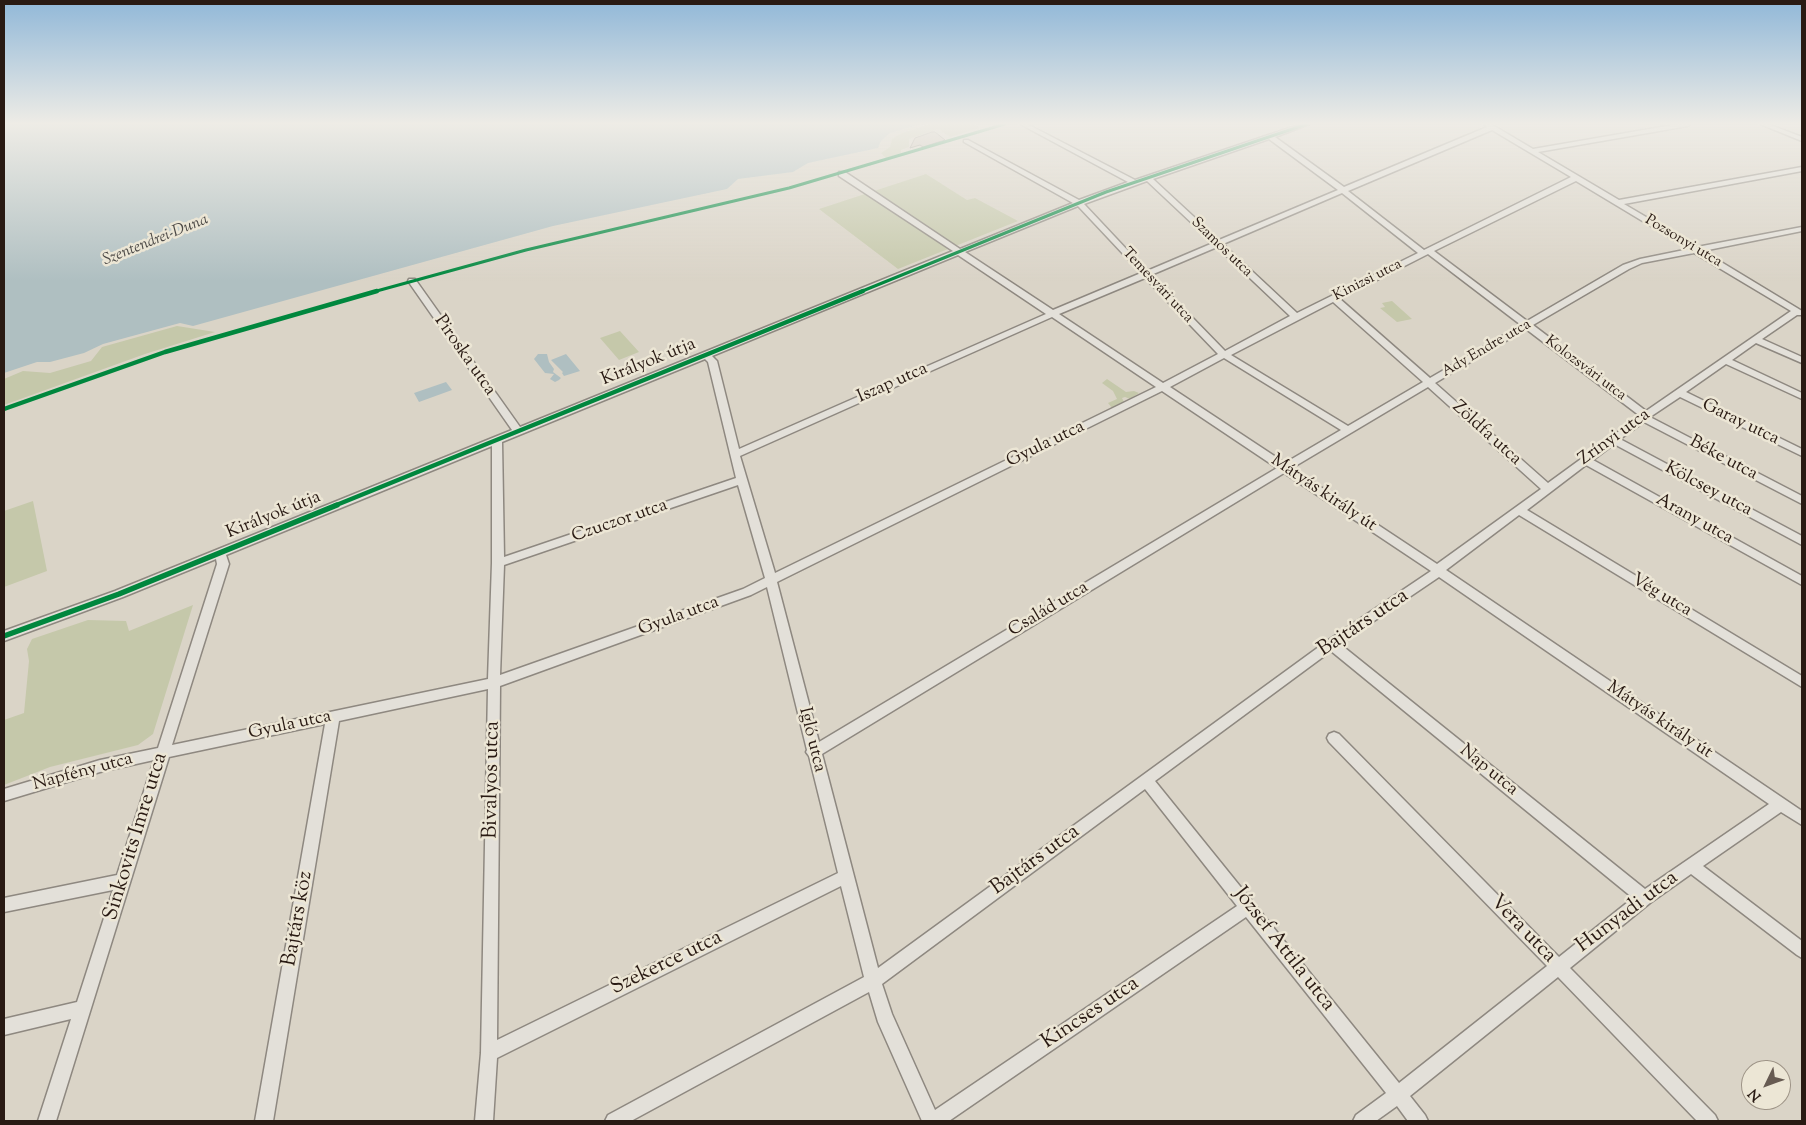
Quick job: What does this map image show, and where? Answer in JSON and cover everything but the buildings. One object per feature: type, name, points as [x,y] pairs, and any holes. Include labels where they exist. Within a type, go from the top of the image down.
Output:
[{"type":"street","name":"Mátyás király út","points":[[846,176],[1439,571],[1781,804],[1800,813]]},
{"type":"street","name":"Temesvári utca","points":[[1031,176],[1079,203],[1217,350],[1348,430]]},
{"type":"street","points":[[1123,176],[1133,182]]},
{"type":"street","name":"Kolozsvári utca","points":[[1324,176],[1528,326],[1645,417]]},
{"type":"street","name":"Iszap utca","points":[[735,455],[1052,314],[1376,176]]},
{"type":"street","points":[[1617,203],[1761,176]]},
{"type":"street","name":"Királyok útja","points":[[4,636],[119,594],[706,354],[1147,177]]},
{"type":"street","name":"Szamos utca","points":[[1147,177],[1296,317]]},
{"type":"street","name":"Pozsonyi utca","points":[[1575,178],[1795,310]]},
{"type":"street","name":"Kinizsi utca","points":[[1163,387],[1223,354],[1575,178]]},
{"type":"street","name":"Ady Endre utca","points":[[1285,469],[1348,430],[1634,263],[1802,229]]},
{"type":"street","name":"Piroska utca","points":[[412,281],[518,431]]},
{"type":"street","name":"Zöldfa utca","points":[[1334,298],[1548,489]]},
{"type":"street","name":"Zrínyi utca","points":[[1439,571],[1444,564],[1548,489],[1613,439],[1795,310],[1802,302]]},
{"type":"street","points":[[1755,339],[1802,360]]},
{"type":"street","name":"Igló utca","points":[[706,354],[712,361],[735,455],[771,581],[873,981],[884,1016],[933,1121]]},
{"type":"street","points":[[1724,360],[1802,396]]},
{"type":"street","name":"Gyula utca","points":[[163,753],[494,683],[747,592],[1163,387]]},
{"type":"street","name":"Garay utca","points":[[1678,392],[1802,453]]},
{"type":"street","name":"Béke utca","points":[[1645,417],[1802,500]]},
{"type":"street","name":"Bivalyos utca","points":[[484,1121],[489,1053],[494,683],[498,564],[497,439]]},
{"type":"street","name":"Kölcsey utca","points":[[1613,439],[1802,541]]},
{"type":"street","name":"Arany utca","points":[[1585,460],[1802,581]]},
{"type":"street","name":"Család utca","points":[[814,752],[1285,469]]},
{"type":"street","name":"Czuczor utca","points":[[498,564],[742,480]]},
{"type":"street","name":"Vég utca","points":[[1519,510],[1802,682]]},
{"type":"street","name":"Sinkovits Imre utca","points":[[47,1121],[223,564],[220,553]]},
{"type":"street","name":"Bajtárs utca","points":[[614,1121],[873,981],[1331,644],[1432,578],[1439,571]]},
{"type":"street","name":"Nap utca","points":[[1331,644],[1644,898]]},
{"type":"street","name":"Bajtárs köz","points":[[264,1121],[333,717]]},
{"type":"street","name":"Vera utca","points":[[1334,738],[1709,1121]]},
{"type":"street","name":"Napfény utca","points":[[4,795],[79,771],[163,753]]},
{"type":"street","name":"József Attila utca","points":[[1146,780],[1419,1121]]},
{"type":"street","name":"Hunyadi utca","points":[[1362,1121],[1398,1096],[1644,898],[1781,804]]},
{"type":"street","points":[[1692,866],[1802,950]]},
{"type":"street","name":"Szekerce utca","points":[[489,1053],[845,877]]},
{"type":"street","points":[[4,905],[122,882]]},
{"type":"street","name":"Kincses utca","points":[[933,1121],[1248,907]]},
{"type":"street","points":[[4,1026],[84,1008]]},
{"type":"green space","points":[[918,176],[930,176],[967,200],[975,198],[1018,221],[898,269],[819,209]]},
{"type":"green space","points":[[1392,301],[1412,319],[1397,322],[1380,308],[1385,307],[1382,303]]},
{"type":"green space","points":[[177,326],[215,332],[145,354],[4,405],[4,379],[23,371],[50,373],[91,361],[102,347]]},
{"type":"green space","points":[[620,331],[639,352],[619,360],[600,338]]},
{"type":"green space","points":[[1107,379],[1126,392],[1134,391],[1139,393],[1130,399],[1122,398],[1124,402],[1112,408],[1108,403],[1117,399],[1113,391],[1102,383]]},
{"type":"green space","points":[[33,501],[47,571],[4,587],[4,511]]},
{"type":"green space","points":[[193,605],[153,734],[138,745],[50,767],[4,785],[4,720],[24,713],[29,661],[27,649],[32,639],[88,620],[126,621],[129,631]]},
{"type":"water","name":"Szentendrei-Duna","points":[[4,176],[758,176],[738,179],[727,189],[553,226],[193,326],[180,323],[103,344],[84,353],[50,362],[37,362],[4,373]]},
{"type":"water","points":[[538,354],[547,354],[549,362],[554,369],[553,372],[561,378],[559,380],[555,382],[550,379],[554,374],[545,373],[534,359]]},
{"type":"water","points":[[566,354],[580,371],[564,376],[563,372],[551,360]]},
{"type":"water","points":[[446,382],[452,390],[419,402],[414,393]]},
{"type":"cycle path","points":[[4,409],[165,352],[334,303],[526,250],[719,206],[828,176]]},
{"type":"cycle path","points":[[4,636],[119,594],[1106,192],[1152,176]]}]
